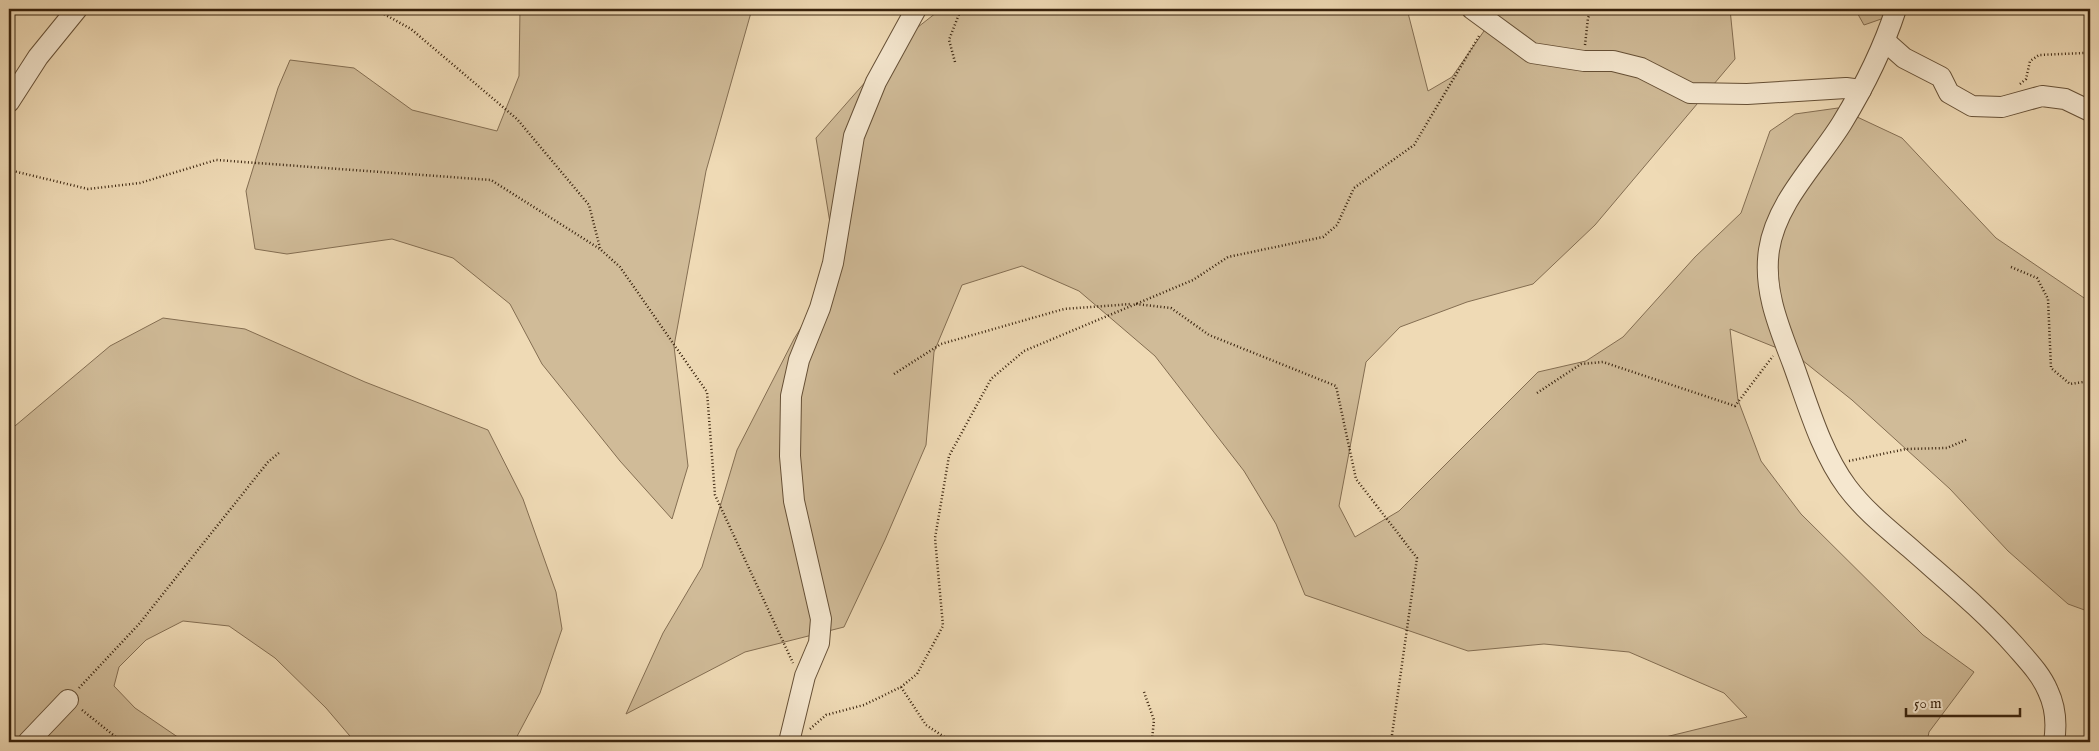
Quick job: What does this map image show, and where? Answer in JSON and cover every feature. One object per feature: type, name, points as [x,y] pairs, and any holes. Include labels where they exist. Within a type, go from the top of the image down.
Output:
[{"type":"street","points":[[9,102],[38,57],[77,9]]},
{"type":"street","points":[[798,739],[805,676],[819,644],[821,619],[794,501],[790,456],[791,396],[799,360],[820,308],[833,262],[854,136],[876,82],[916,9]]},
{"type":"street","points":[[1472,9],[1532,53],[1584,61],[1613,61],[1641,68],[1690,93],[1747,94],[1846,88],[1861,90]]},
{"type":"street","points":[[1896,9],[1886,42],[1861,90],[1842,123],[1789,199],[1777,223],[1769,249],[1768,274],[1771,302],[1784,341],[1833,464],[1847,487],[1869,513],[1980,609],[2033,666],[2048,690],[2055,710],[2056,729],[2054,742]]},
{"type":"street","points":[[1886,42],[1904,58],[1940,77],[1949,93],[1972,106],[2002,107],[2042,96],[2065,99],[2090,111]]},
{"type":"street","points":[[28,742],[68,700]]},
{"type":"path","points":[[375,9],[411,29],[517,119],[589,205],[600,249]]},
{"type":"path","points":[[955,62],[949,40],[961,9]]},
{"type":"path","points":[[1584,61],[1588,18],[1592,9]]},
{"type":"path","points":[[798,739],[826,715],[864,705],[901,687],[917,674],[943,626],[934,538],[949,456],[991,379],[1024,351],[1193,280],[1228,257],[1323,237],[1337,225],[1354,188],[1414,145],[1488,21]]},
{"type":"path","points":[[2014,89],[2026,79],[2030,61],[2039,55],[2084,53],[2090,55]]},
{"type":"path","points":[[9,170],[88,189],[140,183],[216,160],[491,180],[600,249],[620,266],[707,392],[715,495],[791,661],[805,676]]},
{"type":"path","points":[[2011,266],[2037,278],[2048,299],[2051,368],[2070,384],[2090,381]]},
{"type":"path","points":[[894,374],[940,344],[1064,309],[1135,304],[1170,308],[1209,335],[1336,386],[1356,479],[1417,558],[1391,742]]},
{"type":"path","points":[[1537,393],[1581,364],[1604,362],[1735,406],[1784,341]]},
{"type":"path","points":[[1833,464],[1906,449],[1947,448],[1968,439]]},
{"type":"path","points":[[122,742],[68,700],[139,624],[268,462],[280,452]]},
{"type":"path","points":[[901,687],[926,725],[952,742]]},
{"type":"path","points":[[1144,692],[1154,720],[1152,740],[1149,742]]},
{"type":"shaded area","points":[[520,9],[752,9],[706,171],[674,346],[688,466],[672,519],[620,461],[542,364],[510,304],[453,258],[392,239],[287,254],[255,249],[246,191],[278,88],[290,60],[354,68],[412,110],[497,131],[519,76]]},
{"type":"shaded area","points":[[941,9],[1407,9],[1428,91],[1452,77],[1484,31],[1493,9],[1730,9],[1735,59],[1595,225],[1533,284],[1467,302],[1400,327],[1366,362],[1339,506],[1355,537],[1399,511],[1538,372],[1586,361],[1623,337],[1695,257],[1741,213],[1770,131],[1795,114],[1838,108],[1902,138],[1996,238],[2090,302],[2090,612],[2068,604],[2008,551],[1950,489],[1852,400],[1797,356],[1730,329],[1738,400],[1761,461],[1801,514],[1923,635],[1974,672],[1929,732],[1927,742],[1645,742],[1747,717],[1724,693],[1629,652],[1544,644],[1468,651],[1305,595],[1276,524],[1244,471],[1155,356],[1079,291],[1022,266],[962,285],[934,352],[926,445],[885,540],[844,627],[745,652],[626,714],[663,633],[702,567],[737,450],[794,339],[824,290],[832,235],[816,138],[904,38]]},
{"type":"shaded area","points":[[1855,9],[1910,9],[1864,25]]},
{"type":"shaded area","points":[[163,318],[245,329],[365,382],[488,430],[523,499],[556,592],[562,629],[540,693],[514,742],[355,742],[326,708],[275,658],[229,626],[183,621],[146,640],[119,667],[114,686],[135,708],[185,742],[9,742],[9,431],[110,346]]}]
